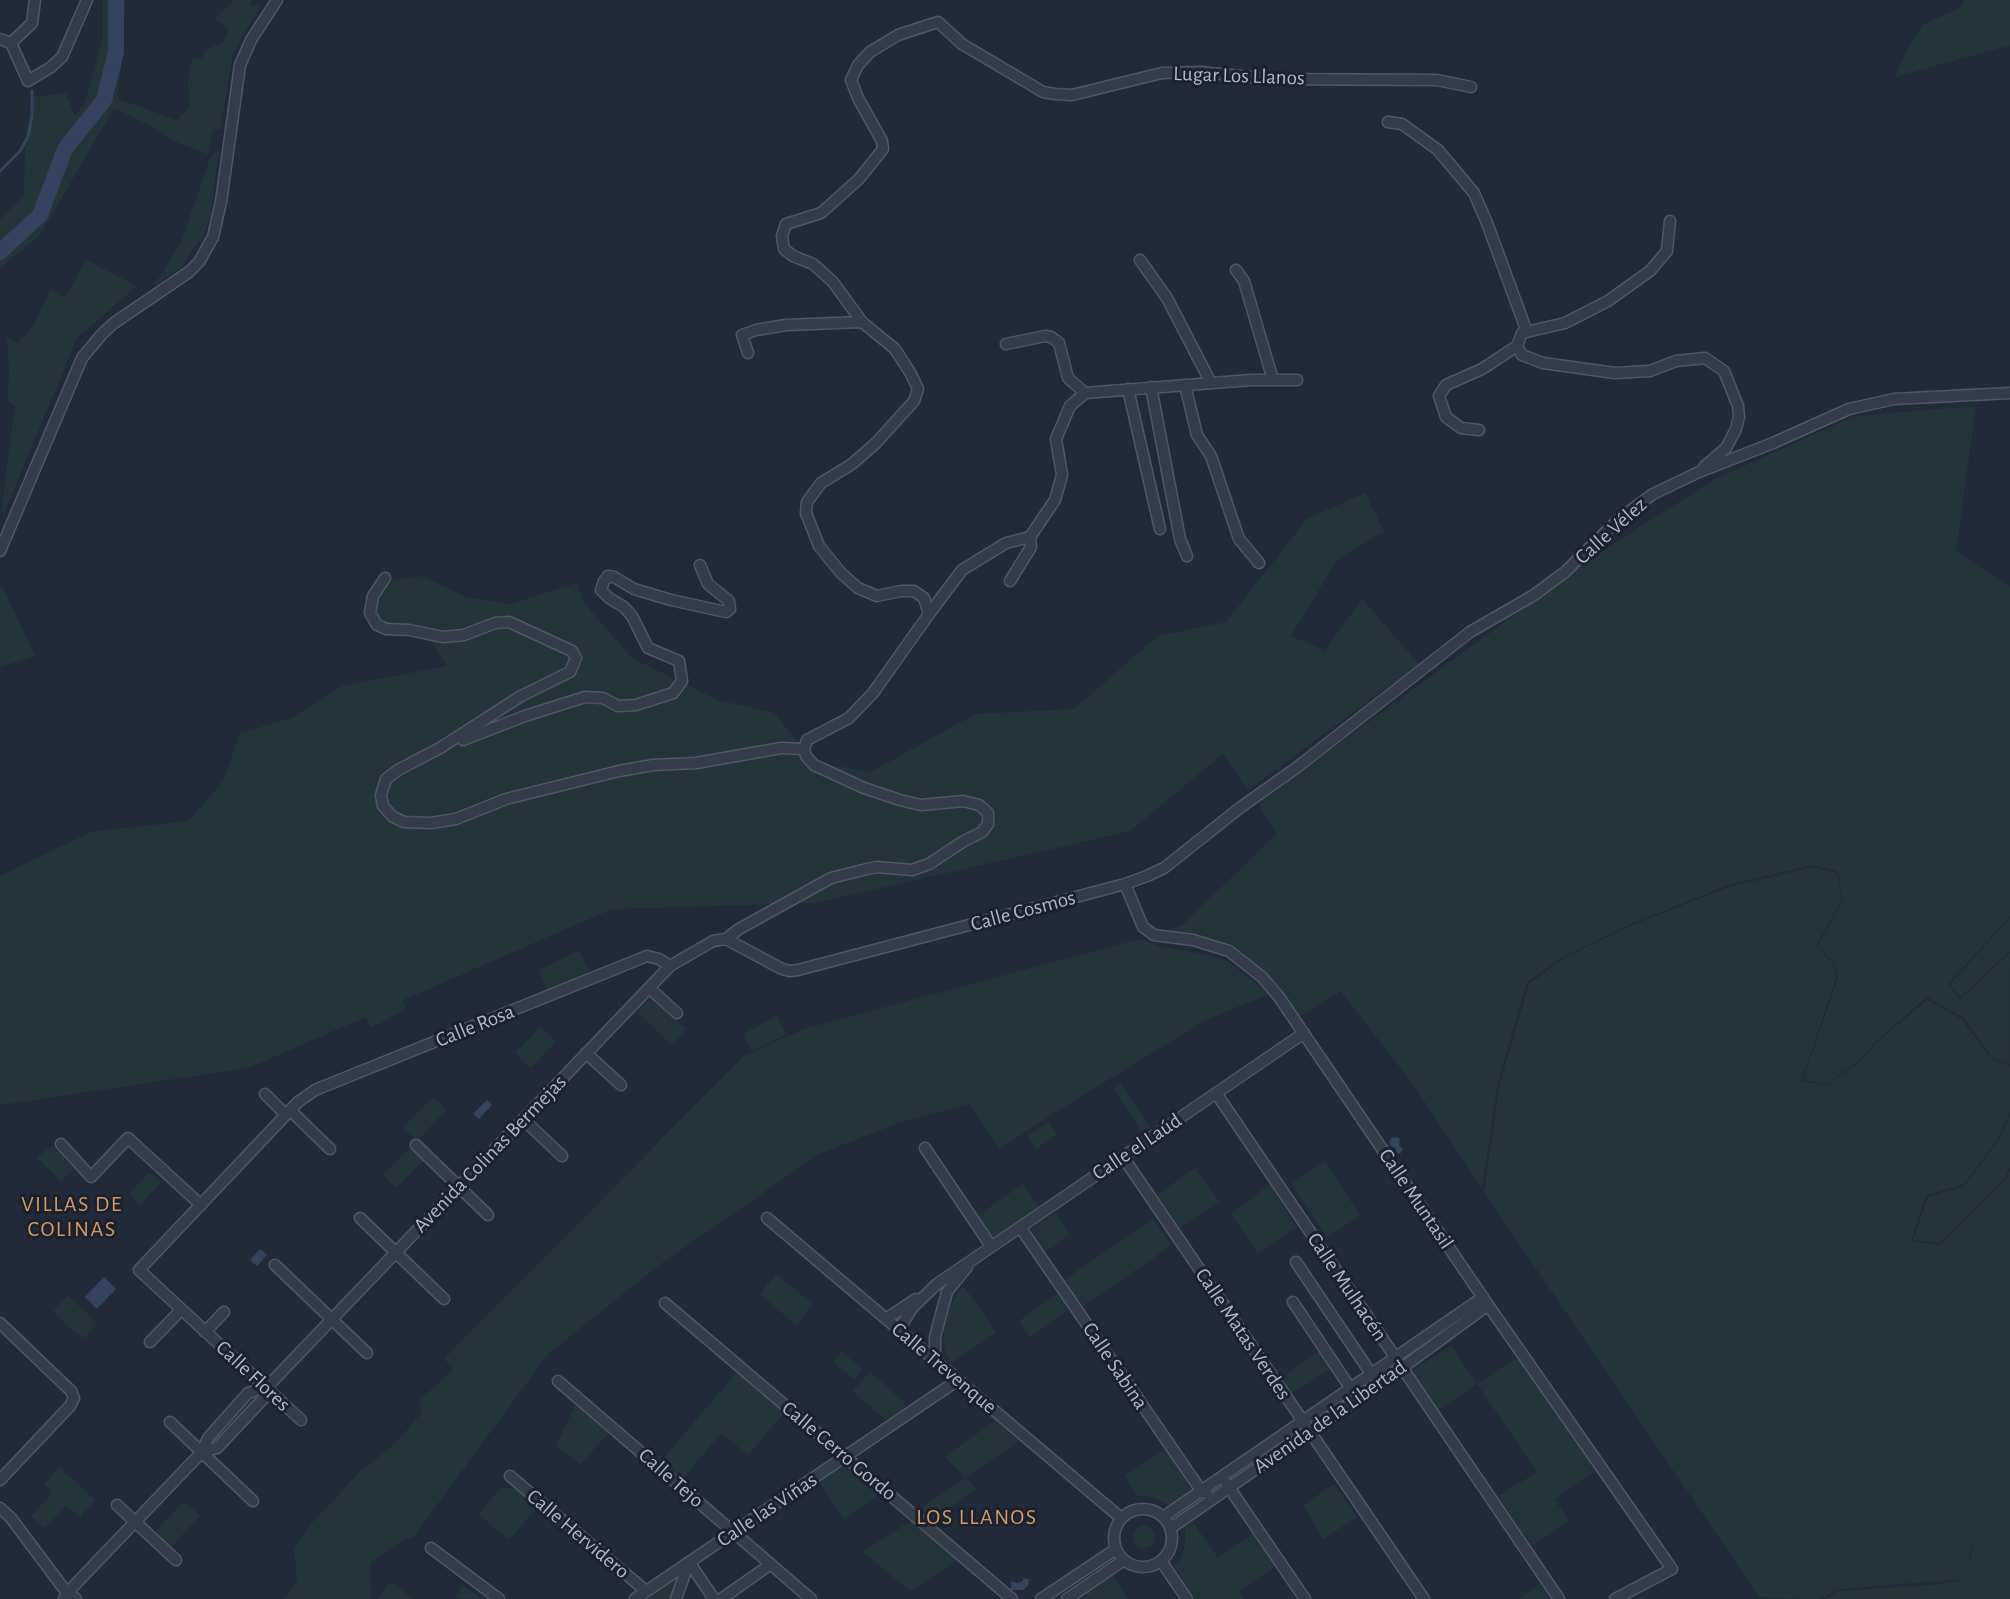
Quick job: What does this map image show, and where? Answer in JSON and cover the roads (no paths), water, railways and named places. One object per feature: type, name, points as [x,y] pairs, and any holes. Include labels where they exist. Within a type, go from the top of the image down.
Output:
[{"type":"street","points":[[35,0],[32,23],[5,41],[28,81],[51,67],[62,57],[87,0]]},
{"type":"street","points":[[0,551],[82,358],[114,323],[189,272],[213,237],[221,202],[240,65],[251,40],[277,0]]},
{"type":"street","name":"Lugar Los Llanos","points":[[929,614],[924,598],[914,591],[877,596],[858,588],[841,573],[819,546],[807,513],[807,502],[821,483],[852,464],[876,443],[915,401],[918,389],[895,349],[862,322],[833,282],[822,272],[813,264],[793,256],[784,249],[782,236],[786,224],[821,213],[860,179],[883,149],[882,141],[858,98],[851,80],[858,65],[870,52],[898,35],[938,22],[962,44],[1043,92],[1055,94],[1072,95],[1162,73],[1201,72],[1269,79],[1437,80],[1470,87]]},
{"type":"street","points":[[1388,122],[1402,124],[1438,150],[1474,193],[1527,332]]},
{"type":"street","points":[[1479,430],[1461,428],[1446,417],[1439,396],[1446,385],[1482,369],[1517,346],[1522,333],[1565,323],[1608,301],[1650,271],[1667,251],[1670,221]]},
{"type":"street","points":[[1140,260],[1167,298],[1211,383]]},
{"type":"street","points":[[1236,270],[1244,281],[1273,380]]},
{"type":"street","points":[[748,353],[742,335],[756,330],[786,325],[862,322]]},
{"type":"street","points":[[1006,344],[1045,336],[1051,337],[1059,343],[1068,378],[1085,393]]},
{"type":"street","points":[[1517,346],[1522,355],[1544,363],[1615,373],[1650,371],[1676,362],[1705,358],[1724,371],[1738,406],[1736,429],[1726,448],[1699,472]]},
{"type":"street","points":[[1010,581],[1031,547],[1030,537],[1055,501],[1062,476],[1056,439],[1070,406],[1085,393],[1211,383],[1296,380]]},
{"type":"street","points":[[1185,385],[1197,435],[1210,456],[1239,539],[1259,563]]},
{"type":"street","points":[[1151,387],[1180,539],[1187,556]]},
{"type":"street","points":[[1128,389],[1160,529]]},
{"type":"street","name":"Calle Vélez","points":[[1296,768],[1470,632],[1534,595],[1565,572],[1620,518],[1653,494],[1699,472],[1849,410],[1894,399],[2010,393]]},
{"type":"street","points":[[726,939],[739,929],[831,878],[877,867],[912,870],[929,864],[982,832],[988,824],[988,813],[979,805],[963,801],[921,805],[891,797],[854,784],[814,765],[806,756],[804,749],[807,740],[849,718],[873,693],[962,570],[1006,543],[1030,537]]},
{"type":"street","points":[[440,748],[525,716],[585,697],[603,698],[618,706],[636,705],[673,693],[682,681],[679,661],[648,648],[632,616],[601,590],[608,576],[614,577],[634,589],[726,612],[729,609],[729,601],[708,584],[700,565]]},
{"type":"street","points":[[385,579],[374,596],[370,613],[377,626],[443,637],[464,635],[495,623],[509,622],[572,651],[576,658],[570,672],[521,696],[440,748],[398,770],[386,779],[381,795],[383,806],[393,817],[404,822],[431,823],[456,819],[506,799],[619,771],[653,765],[696,763],[781,747],[804,749]]},
{"type":"street","name":"Calle Cosmos","points":[[726,939],[782,969],[798,970],[1125,884],[1164,868],[1241,807],[1296,768]]},
{"type":"street","name":"Calle Muntasil","points":[[1125,884],[1143,927],[1154,935],[1217,946],[1238,956],[1271,986],[1672,1569],[1615,1599]]},
{"type":"street","name":"Avenida Colinas Bermejas","points":[[54,1599],[69,1597],[202,1452],[207,1438],[248,1393],[267,1387],[670,966],[713,941],[726,939]]},
{"type":"street","name":"Calle Rosa","points":[[139,1270],[298,1102],[315,1090],[647,956],[659,958],[670,966]]},
{"type":"street","points":[[650,988],[677,1013]]},
{"type":"street","name":"Calle el Laúd","points":[[886,1319],[1304,1033]]},
{"type":"street","points":[[586,1053],[621,1085]]},
{"type":"street","name":"Calle Mulhacén","points":[[1216,1093],[1559,1599]]},
{"type":"street","points":[[265,1094],[330,1149]]},
{"type":"street","points":[[523,1119],[562,1156]]},
{"type":"street","points":[[61,1144],[91,1177],[128,1138],[201,1205]]},
{"type":"street","points":[[416,1145],[488,1215]]},
{"type":"street","points":[[925,1148],[992,1246]]},
{"type":"street","name":"Calle Matas Verdes","points":[[1123,1157],[1424,1599]]},
{"type":"street","points":[[360,1218],[444,1299]]},
{"type":"street","name":"Calle Trevenque","points":[[767,1218],[1121,1518]]},
{"type":"street","name":"Calle Sabina","points":[[1020,1227],[1202,1492]]},
{"type":"street","name":"Calle el Laúd","points":[[934,1360],[935,1337],[948,1292],[971,1261]]},
{"type":"street","points":[[1296,1262],[1372,1375]]},
{"type":"street","points":[[275,1265],[367,1353]]},
{"type":"street","name":"Calle Flores","points":[[139,1270],[301,1420]]},
{"type":"street","name":"Calle el Laúd","points":[[899,1330],[912,1308],[929,1290]]},
{"type":"street","name":"Avenida de la Libertad","points":[[1163,1516],[1309,1432],[1486,1301]]},
{"type":"street","points":[[1293,1302],[1351,1389]]},
{"type":"street","name":"Calle Cerro Gordo","points":[[665,1303],[1012,1599]]},
{"type":"street","points":[[150,1342],[181,1310]]},
{"type":"street","name":"Calle Flores","points":[[205,1332],[224,1312]]},
{"type":"street","points":[[0,1339],[4,1327],[71,1391],[74,1398],[70,1406],[0,1480]]},
{"type":"street","name":"Avenida de la Libertad","points":[[1171,1528],[1217,1495],[1225,1482],[1302,1422],[1372,1375],[1398,1364]]},
{"type":"street","name":"Calle las Viñas","points":[[635,1599],[958,1380]]},
{"type":"street","name":"Calle Tejo","points":[[558,1381],[811,1599]]},
{"type":"street","points":[[170,1422],[253,1501]]},
{"type":"street","name":"Calle Hervidero","points":[[510,1476],[646,1591]]},
{"type":"street","points":[[1225,1482],[1305,1599]]},
{"type":"street","points":[[1202,1492],[1217,1495]]},
{"type":"street","points":[[117,1505],[176,1560]]},
{"type":"street","points":[[0,1508],[11,1518],[69,1597]]},
{"type":"street","points":[[1138,1509],[1147,1509],[1163,1516],[1171,1528],[1172,1543],[1161,1561],[1147,1567],[1138,1567],[1124,1560],[1116,1549],[1114,1533],[1121,1518],[1138,1509]]},
{"type":"street","points":[[431,1548],[500,1599]]},
{"type":"street","points":[[1041,1599],[1116,1549]]},
{"type":"street","points":[[1067,1599],[1124,1560]]},
{"type":"street","points":[[1161,1561],[1187,1599]]},
{"type":"street","points":[[676,1599],[689,1562]]},
{"type":"street","points":[[689,1562],[714,1599]]},
{"type":"street","points":[[721,1599],[771,1564]]},
{"type":"water","points":[[487,1100],[492,1105],[479,1119],[473,1114]]},
{"type":"water","points":[[1391,1138],[1400,1139],[1399,1146],[1403,1149],[1400,1154],[1389,1143]]},
{"type":"water","points":[[260,1249],[267,1255],[257,1266],[250,1260]]},
{"type":"water","points":[[104,1277],[116,1289],[97,1309],[85,1297]]},
{"type":"water","points":[[1023,1578],[1029,1579],[1028,1586],[1023,1590],[1011,1590],[1011,1581],[1017,1583],[1023,1581]]},
{"type":"waterway","points":[[0,252],[40,215],[65,149],[104,100],[116,52],[116,0]]},
{"type":"waterway","points":[[0,171],[20,151],[28,137],[32,116],[32,91]]},
{"type":"district","name":"VILLAS DE COLINAS","points":[[72,1216]]},
{"type":"district","name":"LOS LLANOS","points":[[977,1517]]}]
